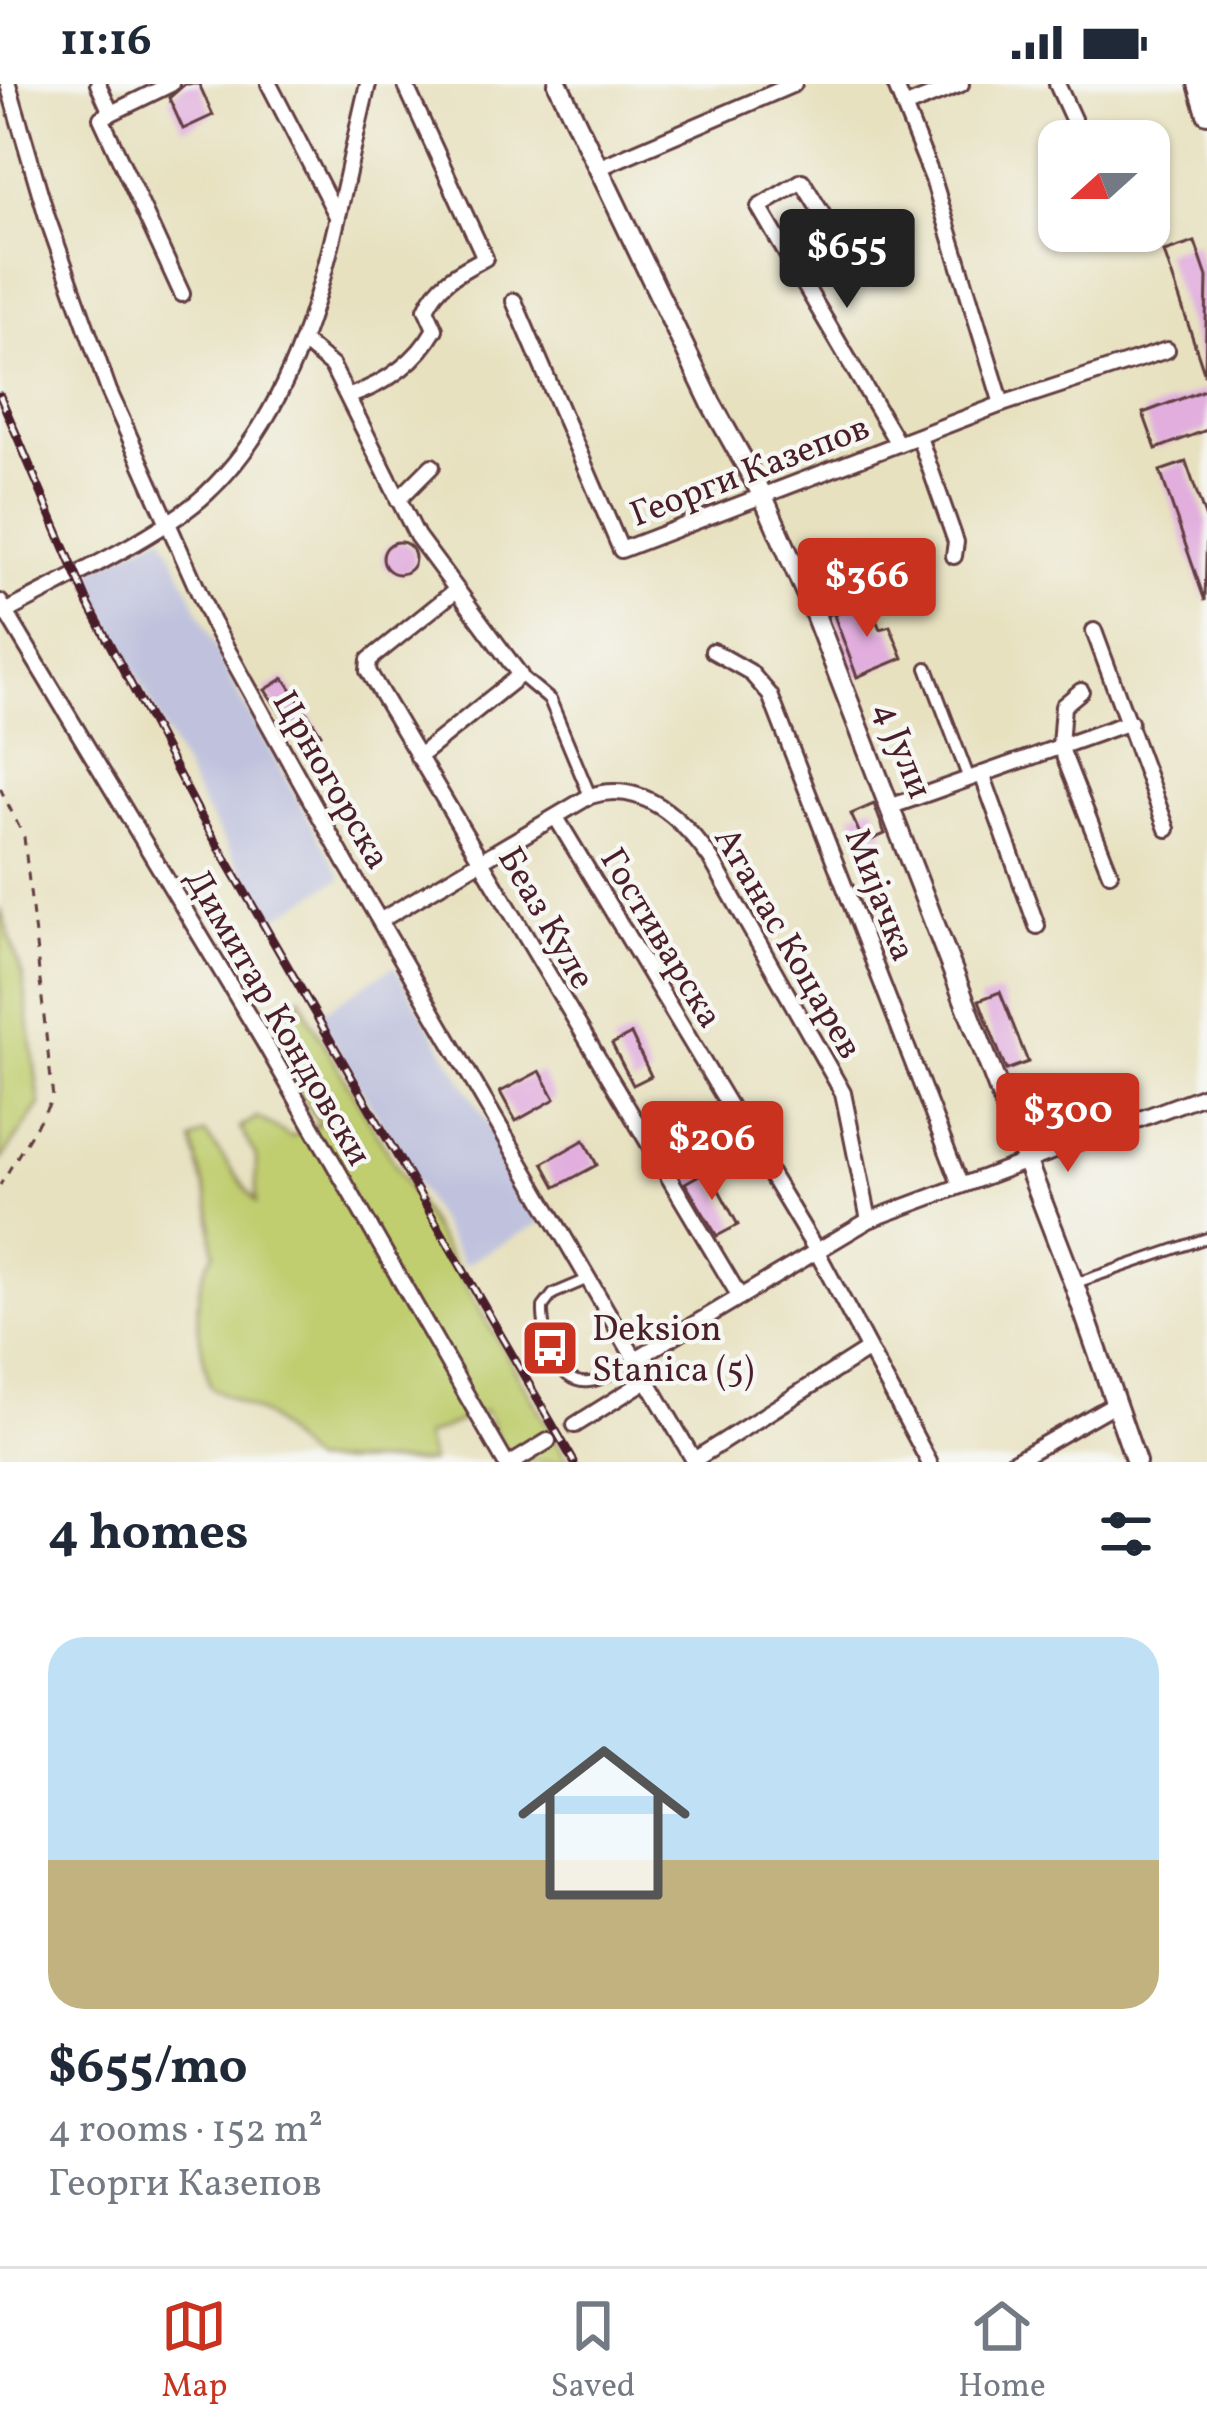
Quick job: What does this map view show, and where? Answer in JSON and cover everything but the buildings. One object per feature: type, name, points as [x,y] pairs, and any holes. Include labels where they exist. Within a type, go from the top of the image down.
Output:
[{"type":"street","name":"Црногорска","points":[[8,84],[74,298],[166,523],[243,682],[694,1461]]},
{"type":"street","points":[[98,84],[111,113]]},
{"type":"street","points":[[171,84],[101,118],[182,294]]},
{"type":"street","points":[[268,84],[337,216]]},
{"type":"street","points":[[2,610],[166,523],[205,495],[250,442],[302,341],[368,84]]},
{"type":"street","points":[[350,396],[387,379],[424,349],[435,329],[426,309],[431,298],[448,278],[485,258],[405,84]]},
{"type":"street","name":"4 Јули","points":[[557,84],[712,405],[762,494],[814,612],[1074,1284],[1136,1462]]},
{"type":"street","points":[[598,168],[794,84]]},
{"type":"street","points":[[895,84],[933,179],[1002,404]]},
{"type":"street","points":[[904,107],[961,84]]},
{"type":"street","points":[[1058,84],[1074,120]]},
{"type":"street","points":[[1198,84],[1207,114]]},
{"type":"street","name":"Георги Казепов","points":[[830,227],[802,181],[759,207],[898,444]]},
{"type":"street","name":"Георги Казепов","points":[[514,301],[621,550],[1002,404],[1167,350]]},
{"type":"street","points":[[302,341],[332,366],[350,396],[378,468],[455,592],[520,675],[550,700],[590,796],[381,920]]},
{"type":"street","points":[[919,437],[956,542],[954,556]]},
{"type":"street","points":[[398,500],[431,466]]},
{"type":"street","points":[[814,612],[906,572]]},
{"type":"street","name":"Беаз Куле","points":[[455,592],[367,665],[740,1297]]},
{"type":"street","name":"Димитар Кондовски","points":[[2,610],[264,1042],[505,1462]]},
{"type":"street","points":[[1094,631],[1167,830]]},
{"type":"street","name":"Мијачка","points":[[712,651],[750,672],[770,695],[960,1184]]},
{"type":"street","points":[[927,668],[1036,926]]},
{"type":"street","points":[[418,757],[520,675]]},
{"type":"street","points":[[1081,691],[1063,706],[1060,746],[1110,873]]},
{"type":"street","points":[[892,806],[1130,722]]},
{"type":"street","name":"Атанас Коцарев","points":[[590,796],[603,791],[652,801],[690,830],[711,860],[843,1093],[869,1220]]},
{"type":"street","name":"Гостиварска","points":[[557,819],[816,1250],[929,1462]]},
{"type":"street","points":[[634,1360],[869,1220],[1207,1094]]},
{"type":"street","points":[[694,1461],[867,1350]]},
{"type":"street","points":[[575,1426],[645,1381]]},
{"type":"street","points":[[1013,1462],[1116,1403]]},
{"type":"street","points":[[514,1462],[548,1441]]},
{"type":"lane","points":[[1074,1284],[1207,1238]]},
{"type":"lane","points":[[590,1279],[553,1294],[543,1307],[552,1354],[574,1380],[589,1382],[634,1360]]},
{"type":"path","points":[[0,788],[24,837],[53,1098],[0,1185]]},
{"type":"shaded area","points":[[163,534],[235,689],[342,878],[272,920],[204,808],[85,573]]},
{"type":"shaded area","points":[[394,966],[545,1220],[464,1265],[318,1015]]},
{"type":"green space","points":[[0,908],[23,977],[40,1105],[0,1162]]},
{"type":"green space","points":[[301,997],[569,1462],[510,1462],[485,1411],[425,1436],[431,1462],[310,1462],[267,1417],[210,1387],[199,1336],[198,1301],[205,1268],[214,1253],[210,1207],[192,1141],[205,1133],[256,1202],[256,1156],[240,1128],[257,1117],[291,1137],[319,1124],[259,1029]]},
{"type":"tunnel","points":[[548,1441],[575,1425]]},
{"type":"railway","points":[[0,396],[89,605],[198,811],[574,1462]]},
{"type":"place","name":"Deksion Stanica (5)","points":[[550,1348]]}]
